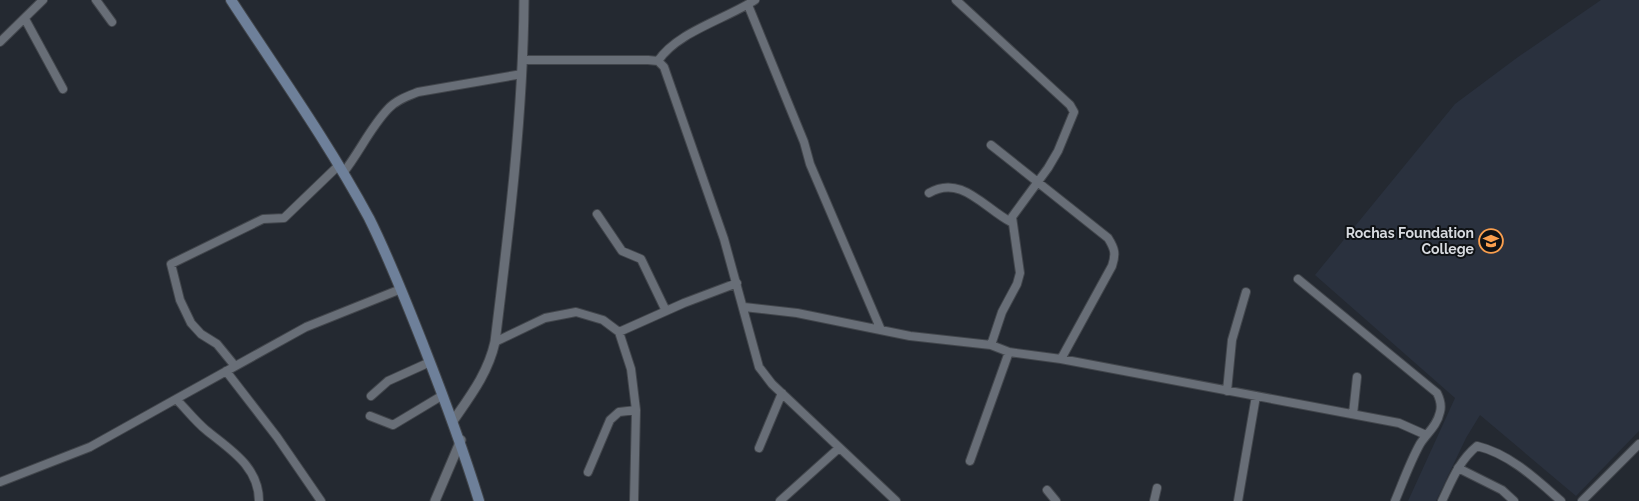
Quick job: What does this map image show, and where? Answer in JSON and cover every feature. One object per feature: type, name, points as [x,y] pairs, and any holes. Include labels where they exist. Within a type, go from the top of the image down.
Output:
[{"type":"main road","points":[[231,0],[321,135],[369,219],[401,289],[443,395],[460,440],[479,501]]},
{"type":"street","points":[[0,42],[43,0]]},
{"type":"street","points":[[96,0],[112,22]]},
{"type":"street","points":[[453,421],[480,382],[491,360],[495,342],[510,220],[523,60],[524,0]]},
{"type":"street","points":[[658,61],[663,54],[682,40],[755,0]]},
{"type":"street","points":[[956,0],[1073,108],[1072,118],[1058,151],[1014,214],[1011,222],[1020,273],[1017,284],[1002,312],[991,345]]},
{"type":"street","points":[[748,5],[804,142],[810,164],[881,330]]},
{"type":"street","points":[[25,19],[63,88]]},
{"type":"street","points":[[523,60],[658,61],[664,66],[724,239],[759,367],[782,393],[896,501]]},
{"type":"street","points":[[235,366],[217,344],[206,338],[190,323],[180,300],[171,264],[263,219],[284,218],[358,155],[389,108],[403,98],[418,92],[522,74]]},
{"type":"street","points":[[991,145],[1108,238],[1115,248],[1116,256],[1112,266],[1061,359]]},
{"type":"street","points":[[929,193],[940,186],[956,187],[1011,222]]},
{"type":"street","points":[[597,214],[622,250],[641,259],[666,311]]},
{"type":"street","points":[[1298,279],[1437,393],[1441,401],[1440,411],[1434,428],[1426,435],[1395,501]]},
{"type":"street","points":[[619,332],[737,283]]},
{"type":"street","points":[[0,482],[90,447],[306,328],[401,289]]},
{"type":"street","points":[[1227,391],[1232,340],[1246,292]]},
{"type":"street","points":[[744,307],[798,313],[910,336],[991,345],[1009,352],[1061,359],[1399,423],[1426,435]]},
{"type":"street","points":[[495,342],[546,318],[576,312],[603,320],[619,332],[631,369],[636,410],[634,501]]},
{"type":"street","points":[[970,461],[1009,352]]},
{"type":"street","points":[[371,396],[388,380],[430,362]]},
{"type":"street","points":[[226,371],[278,437],[321,501]]},
{"type":"street","points":[[1353,414],[1357,377]]},
{"type":"street","points":[[759,448],[782,393]]},
{"type":"street","points":[[370,416],[393,425],[443,395]]},
{"type":"street","points":[[1238,501],[1256,396]]},
{"type":"street","points":[[176,399],[205,429],[244,461],[252,473],[259,501]]},
{"type":"street","points":[[588,472],[610,420],[619,412],[636,410]]},
{"type":"street","points":[[436,501],[460,440]]},
{"type":"street","points":[[1582,501],[1639,444]]},
{"type":"street","points":[[1442,501],[1465,456],[1477,446],[1491,449],[1512,460],[1561,501]]},
{"type":"street","points":[[780,501],[839,448]]},
{"type":"street","points":[[1458,468],[1502,490],[1514,501]]},
{"type":"street","points":[[1154,501],[1157,488]]},
{"type":"street","points":[[1047,490],[1056,501]]},
{"type":"shaded area","name":"Rochas Foundation College","points":[[1601,0],[1639,0],[1639,431],[1576,496],[1480,415],[1466,438],[1436,501],[1408,501],[1455,398],[1315,275],[1455,104],[1518,57]]},
{"type":"place","name":"Rochas Foundation College","points":[[1491,241]]}]
